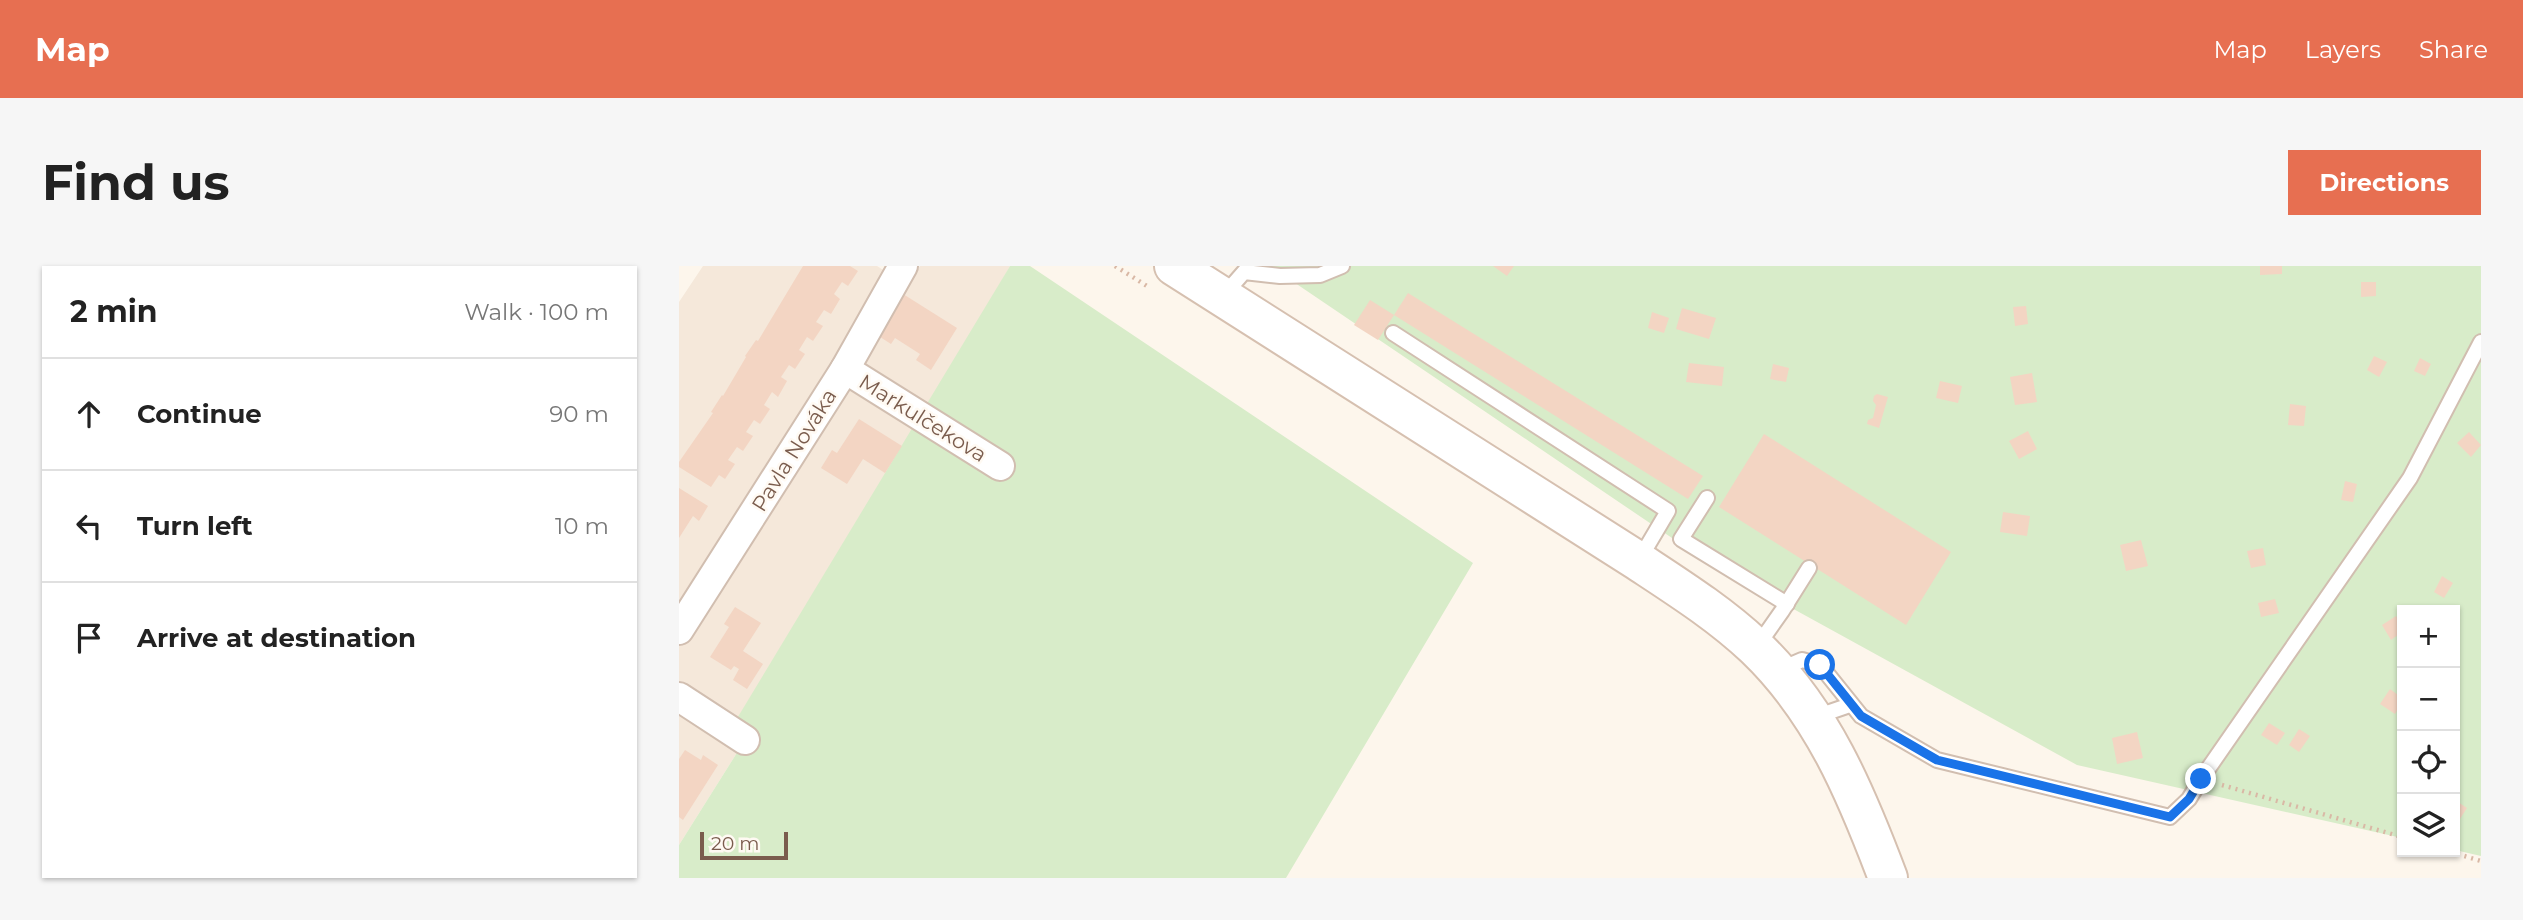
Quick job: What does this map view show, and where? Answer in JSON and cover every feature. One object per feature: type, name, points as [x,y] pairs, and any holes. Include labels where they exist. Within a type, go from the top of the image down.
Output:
[{"type":"main road","points":[[1161,276],[1223,297],[1638,561],[1714,613],[1766,660],[1814,717],[1851,784],[1888,878]]},
{"type":"street","name":"Pavla Nováka","points":[[679,630],[845,369],[903,266]]},
{"type":"street","name":"Markulčekova","points":[[845,369],[1000,466]]},
{"type":"street","points":[[679,697],[745,740]]},
{"type":"lane","points":[[1223,297],[1244,272],[1280,276],[1320,275],[1342,266]]},
{"type":"lane","points":[[1393,333],[1668,511],[1638,561]]},
{"type":"lane","points":[[1809,568],[1787,604],[1766,660],[1811,660],[1820,665],[1850,705],[1872,723],[1937,760],[2170,817],[2189,799],[2410,478],[2481,342]]},
{"type":"lane","points":[[1707,498],[1681,539],[1787,604]]},
{"type":"lane","points":[[1814,717],[1850,705]]},
{"type":"path","points":[[1115,266],[1161,276]]},
{"type":"path","points":[[2201,779],[2397,837]]},
{"type":"path","points":[[2460,854],[2481,860]]},
{"type":"shaded area","points":[[703,266],[877,266],[908,286],[920,266],[1010,266],[745,740],[679,845],[679,302]]},
{"type":"green space","points":[[1010,266],[1030,266],[1473,563],[1286,878],[679,878],[679,845],[745,740],[730,730]]},
{"type":"green space","points":[[1270,266],[2481,266],[2481,856],[2460,851],[2460,605],[2397,605],[2397,837],[2077,765],[1706,561]]},
{"type":"building","points":[[803,266],[850,266],[858,271],[848,286],[842,282],[834,294],[840,299],[831,314],[824,310],[816,322],[823,326],[813,341],[807,337],[799,350],[805,354],[795,369],[789,365],[781,377],[787,381],[778,397],[772,392],[764,405],[770,409],[760,424],[754,420],[746,432],[753,436],[743,451],[737,447],[728,460],[735,464],[725,479],[719,475],[711,487],[679,467],[679,462],[713,413],[711,412],[745,356],[756,340],[758,341]]},
{"type":"building","points":[[1493,266],[1514,266],[1507,276]]},
{"type":"building","points":[[2260,266],[2282,266],[2282,274],[2260,275]]},
{"type":"building","points":[[2361,282],[2376,282],[2376,296],[2361,297]]},
{"type":"building","points":[[1408,293],[1703,476],[1688,499],[1394,315]]},
{"type":"building","points":[[903,294],[957,328],[931,370],[916,360],[920,354],[895,338],[891,344],[877,335]]},
{"type":"building","points":[[1370,300],[1394,315],[1378,340],[1354,325]]},
{"type":"building","points":[[2026,306],[2028,324],[2015,326],[2013,307]]},
{"type":"building","points":[[1682,308],[1716,318],[1709,339],[1676,329]]},
{"type":"building","points":[[1652,312],[1669,318],[1664,333],[1648,328]]},
{"type":"building","points":[[2374,356],[2387,362],[2379,377],[2367,370]]},
{"type":"building","points":[[2420,358],[2431,364],[2425,376],[2414,371]]},
{"type":"building","points":[[1689,363],[1724,367],[1722,386],[1686,382]]},
{"type":"building","points":[[1773,364],[1789,368],[1786,382],[1770,379]]},
{"type":"building","points":[[2032,373],[2037,402],[2015,405],[2010,377]]},
{"type":"building","points":[[1940,381],[1962,386],[1958,403],[1936,398]]},
{"type":"building","points":[[1877,394],[1888,397],[1879,428],[1867,424],[1868,420],[1873,418],[1876,405],[1873,401]]},
{"type":"building","points":[[2290,404],[2306,406],[2304,426],[2288,425]]},
{"type":"building","points":[[859,419],[902,446],[885,473],[863,459],[847,484],[821,468],[832,450],[837,453]]},
{"type":"building","points":[[2028,431],[2037,449],[2019,459],[2009,441]]},
{"type":"building","points":[[2469,432],[2481,445],[2471,457],[2457,443]]},
{"type":"building","points":[[1764,434],[1951,552],[1906,625],[1719,507]]},
{"type":"building","points":[[2345,481],[2357,484],[2353,502],[2341,500]]},
{"type":"building","points":[[679,488],[708,506],[699,521],[693,516],[679,538]]},
{"type":"building","points":[[2003,512],[2030,516],[2027,536],[2000,532]]},
{"type":"building","points":[[2141,540],[2148,566],[2126,571],[2120,545]]},
{"type":"building","points":[[2263,548],[2266,565],[2251,568],[2247,551]]},
{"type":"building","points":[[2442,576],[2453,583],[2444,598],[2434,592]]},
{"type":"building","points":[[2275,599],[2279,613],[2261,617],[2258,603]]},
{"type":"building","points":[[735,607],[761,623],[743,651],[763,664],[747,689],[733,680],[739,669],[734,666],[731,670],[710,657],[729,627],[724,624]]},
{"type":"building","points":[[2396,616],[2397,636],[2391,640],[2382,625]]},
{"type":"building","points":[[2390,689],[2397,694],[2395,714],[2380,704]]},
{"type":"building","points":[[2269,723],[2285,733],[2277,745],[2261,735]]},
{"type":"building","points":[[2299,729],[2310,736],[2299,752],[2289,745]]},
{"type":"building","points":[[2137,732],[2143,758],[2117,764],[2112,738]]},
{"type":"building","points":[[685,750],[701,760],[703,755],[718,765],[683,820],[679,817],[679,759]]},
{"type":"building","points":[[2460,803],[2467,808],[2460,819]]},
{"type":"route","points":[[1820,665],[1861,716],[1937,760],[2170,817],[2189,799],[2201,779]]}]
